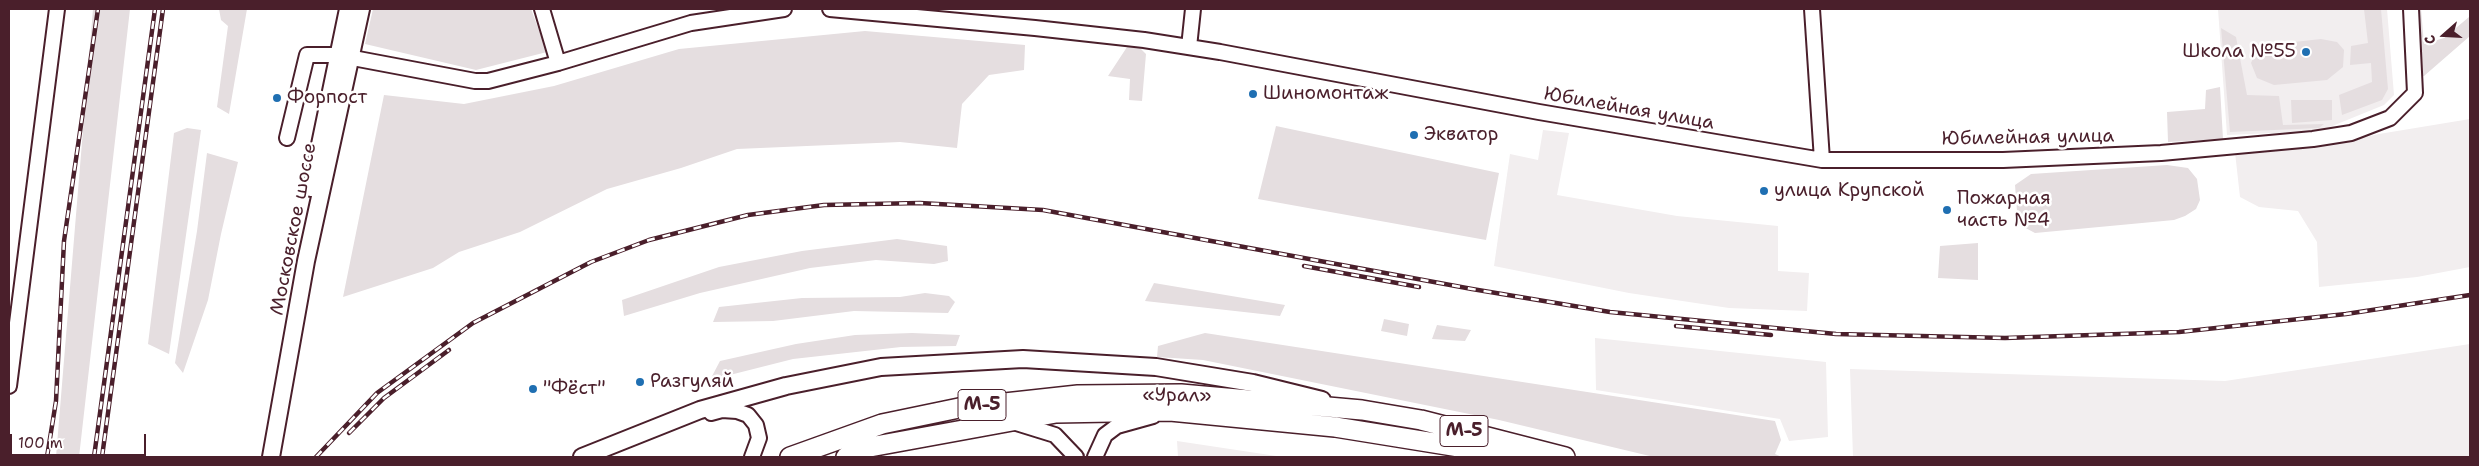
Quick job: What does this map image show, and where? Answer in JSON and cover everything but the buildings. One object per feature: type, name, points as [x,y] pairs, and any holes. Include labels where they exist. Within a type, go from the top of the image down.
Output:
[{"type":"highway","name":"«Урал»","points":[[790,457],[882,424],[959,408],[1078,395],[1181,394],[1362,410],[1421,420],[1565,457]]},
{"type":"highway","name":"«Урал»","points":[[846,457],[870,447],[1056,413],[1170,411],[1335,427],[1524,457]]},
{"type":"main road","name":"Московское шоссе","points":[[271,457],[343,56],[348,9]]},
{"type":"main road","name":"Московское шоссе","points":[[260,457],[343,56],[361,9]]},
{"type":"main road","points":[[582,457],[700,410],[786,386],[881,367],[1023,359],[1156,367],[1253,383],[1362,410]]},
{"type":"street","points":[[9,386],[57,9]]},
{"type":"street","points":[[542,9],[558,63]]},
{"type":"street","points":[[287,138],[307,55],[343,56],[475,81],[488,81],[558,63],[691,23],[734,15],[784,9]]},
{"type":"street","name":"Юбилейная улица","points":[[830,9],[1055,30],[1189,48],[1539,112],[1822,160],[2003,160],[2161,153],[2313,140],[2351,134],[2390,118],[2414,93],[2410,9]]},
{"type":"street","points":[[1189,48],[1193,9]]},
{"type":"street","points":[[1812,9],[1822,160]]},
{"type":"street","points":[[683,418],[722,410],[737,411],[748,415],[756,425],[758,438],[752,457]]},
{"type":"street","points":[[1095,457],[1105,435],[1117,426],[1170,411]]},
{"type":"street","points":[[1010,421],[1055,435],[1076,457]]},
{"type":"shaded area","points":[[93,9],[130,9],[79,457],[56,457]]},
{"type":"shaded area","points":[[219,9],[247,9],[229,114],[217,107],[228,26],[221,20]]},
{"type":"shaded area","points":[[373,9],[531,9],[547,52],[476,70],[365,44]]},
{"type":"shaded area","name":"Школа №55","points":[[2218,9],[2387,9],[2394,95],[2384,105],[2320,131],[2227,135]]},
{"type":"shaded area","points":[[2364,9],[2381,9],[2388,89],[2382,100],[2342,115],[2339,95],[2372,82],[2371,63],[2350,65],[2351,46],[2368,43]]},
{"type":"shaded area","points":[[2413,9],[2421,9],[2424,44],[2444,38],[2469,17],[2470,19],[2470,36],[2424,76],[2416,77]]},
{"type":"shaded area","points":[[2221,28],[2236,37],[2247,95],[2279,96],[2283,125],[2324,124],[2319,128],[2230,132]]},
{"type":"shaded area","points":[[865,31],[1025,45],[1024,70],[989,75],[962,104],[957,148],[900,142],[737,149],[681,168],[607,189],[520,232],[459,252],[433,268],[343,297],[384,95],[464,104],[554,86],[679,49]]},
{"type":"shaded area","points":[[2321,39],[2337,42],[2344,50],[2343,67],[2327,80],[2274,85],[2257,78],[2251,63],[2259,46]]},
{"type":"shaded area","points":[[1127,47],[1139,47],[1146,54],[1142,101],[1129,100],[1130,79],[1108,76]]},
{"type":"shaded area","points":[[2220,87],[2223,139],[2168,142],[2167,112],[2205,109],[2206,90]]},
{"type":"shaded area","points":[[2291,100],[2332,100],[2332,120],[2292,123]]},
{"type":"shaded area","points":[[2470,119],[2470,267],[2417,277],[2319,287],[2317,242],[2298,211],[2259,207],[2240,197],[2235,152],[2315,148],[2379,134]]},
{"type":"shaded area","points":[[1276,126],[1499,173],[1486,240],[1258,199]]},
{"type":"shaded area","points":[[187,128],[201,130],[169,354],[148,344],[174,133]]},
{"type":"shaded area","points":[[1543,130],[1569,133],[1557,195],[1677,216],[1778,226],[1778,271],[1809,273],[1807,311],[1729,308],[1629,293],[1494,266],[1510,154],[1538,160]]},
{"type":"shaded area","points":[[207,153],[238,162],[208,300],[183,373],[175,363],[197,231]]},
{"type":"shaded area","points":[[2167,165],[2188,168],[2197,179],[2200,200],[2196,209],[2185,216],[2174,220],[2035,233],[2018,224],[2015,185],[2031,174]]},
{"type":"shaded area","points":[[897,239],[947,246],[948,261],[934,264],[876,260],[810,268],[700,293],[624,316],[622,300],[719,267],[802,251]]},
{"type":"shaded area","points":[[1978,243],[1978,280],[1938,278],[1940,246]]},
{"type":"shaded area","points":[[1154,283],[1285,305],[1280,316],[1145,301]]},
{"type":"shaded area","points":[[925,293],[949,296],[955,302],[948,313],[854,311],[773,321],[713,322],[719,307],[802,298],[900,297]]},
{"type":"shaded area","points":[[1384,319],[1409,324],[1407,336],[1381,331]]},
{"type":"shaded area","points":[[1437,325],[1471,330],[1465,341],[1432,339]]},
{"type":"shaded area","points":[[912,333],[960,335],[956,346],[901,347],[793,359],[710,380],[720,361],[796,344],[855,335]]},
{"type":"shaded area","points":[[1205,333],[1775,421],[1781,440],[1775,454],[1782,457],[1654,457],[1499,420],[1203,360],[1157,357],[1158,346]]},
{"type":"shaded area","points":[[1595,338],[1826,362],[1828,437],[1789,441],[1780,419],[1596,390]]},
{"type":"shaded area","points":[[2470,344],[2470,457],[1853,457],[1850,369],[2225,381]]},
{"type":"shaded area","points":[[1177,441],[1283,457],[1178,457]]},
{"type":"railway","points":[[47,457],[56,401],[64,241],[98,9]]},
{"type":"railway","points":[[94,457],[155,9]]},
{"type":"railway","points":[[102,457],[163,9]]},
{"type":"railway","points":[[316,457],[377,393],[473,323],[591,262],[649,240],[748,215],[824,205],[920,203],[1043,210],[1472,289],[1610,312],[1836,334],[2005,338],[2179,332],[2346,314],[2470,295]]},
{"type":"railway","points":[[1304,266],[1419,287]]},
{"type":"railway","points":[[1676,326],[1771,335]]},
{"type":"railway","points":[[349,433],[384,398],[449,350]]},
{"type":"place","name":"Школа №55","points":[[2306,52]]},
{"type":"place","name":"Шиномонтаж","points":[[1253,94]]},
{"type":"place","name":"Форпост","points":[[277,98]]},
{"type":"place","name":"Экватор","points":[[1414,135]]},
{"type":"place","name":"улица Крупской","points":[[1764,191]]},
{"type":"place","name":"Пожарная часть №4","points":[[1947,210]]},
{"type":"place","name":"Разгуляй","points":[[640,382]]},
{"type":"place","name":"\"Фёст\"","points":[[533,389]]}]
